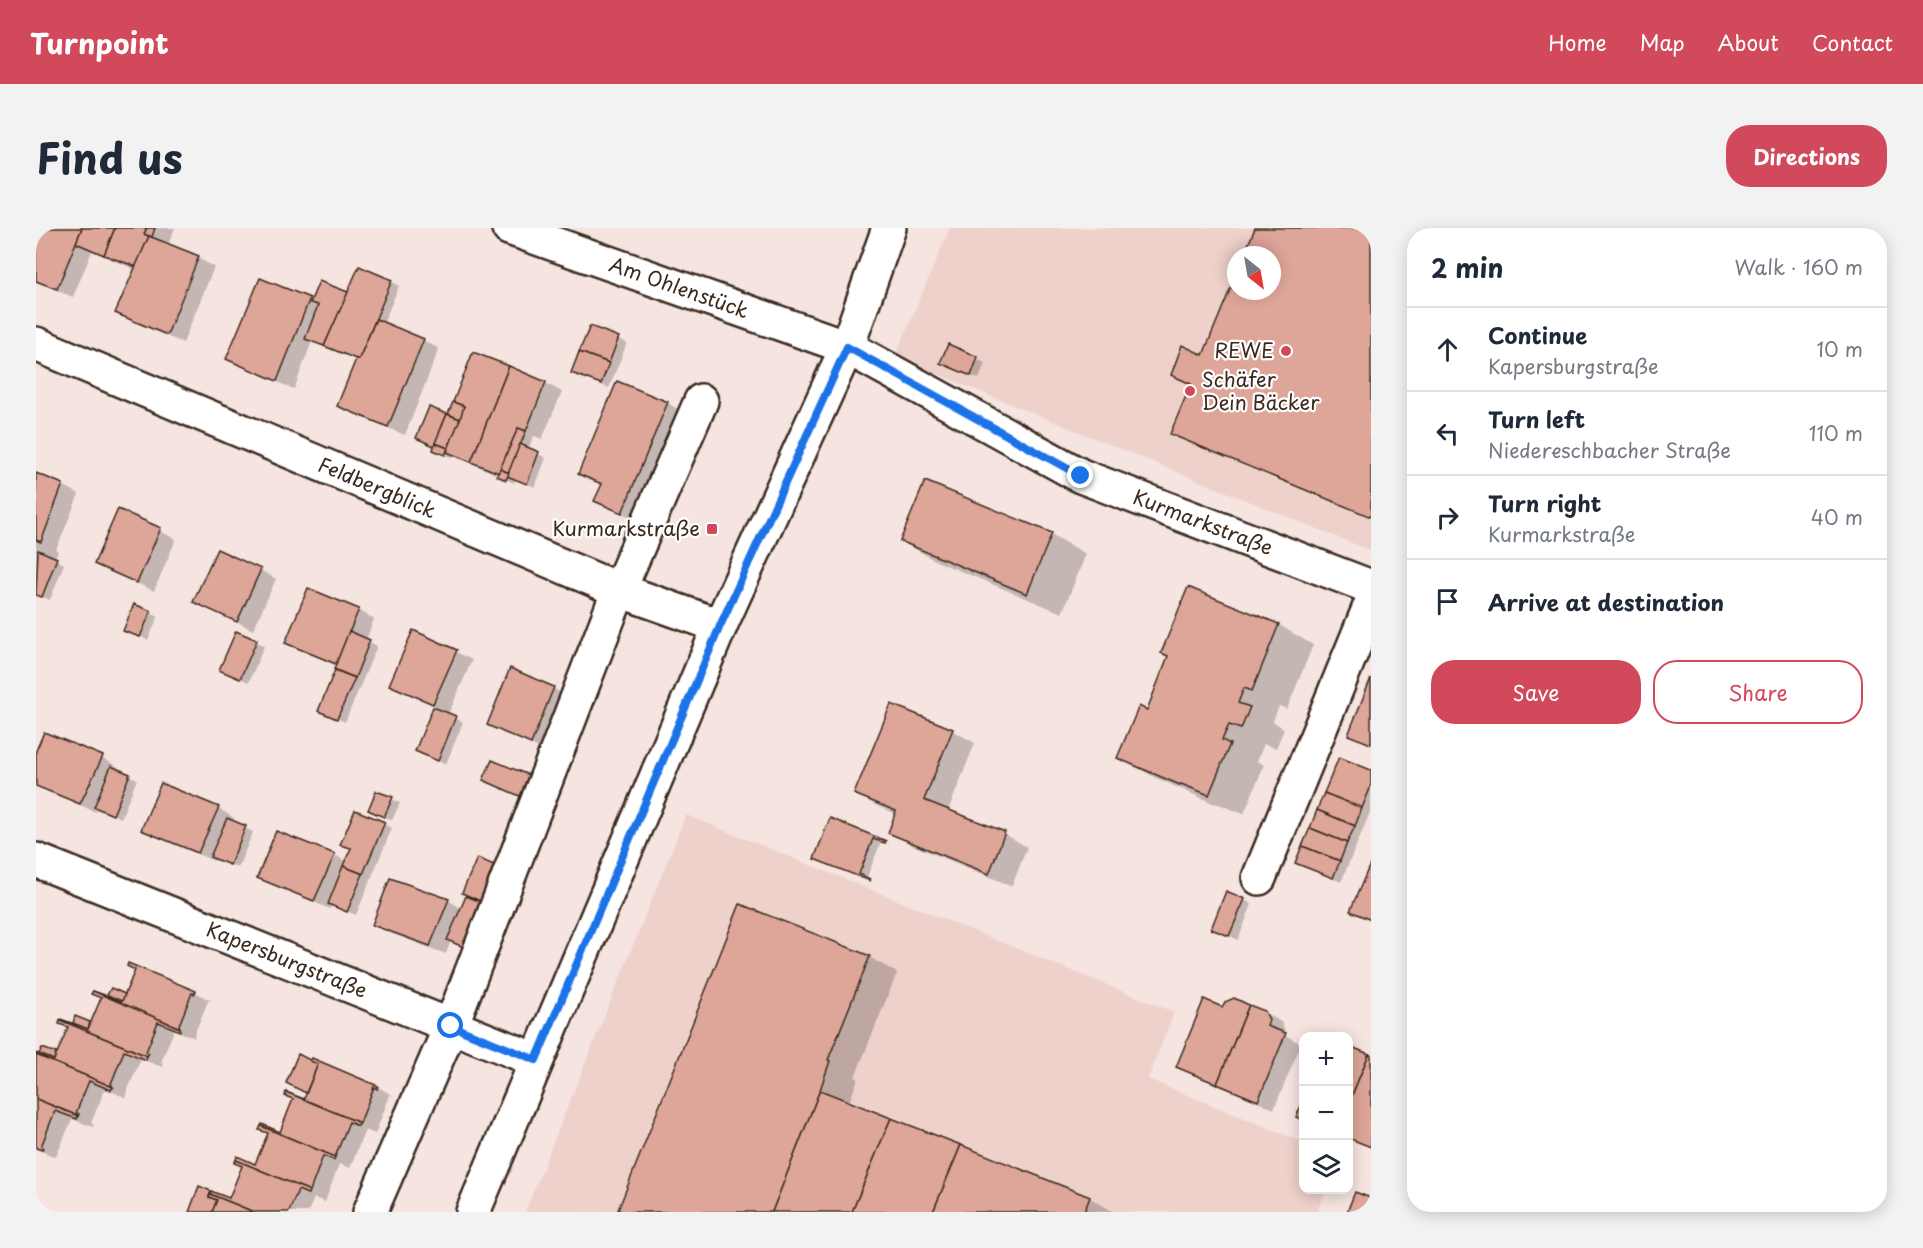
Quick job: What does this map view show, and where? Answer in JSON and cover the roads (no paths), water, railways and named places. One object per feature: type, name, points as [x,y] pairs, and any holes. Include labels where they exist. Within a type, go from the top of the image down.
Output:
[{"type":"street","name":"Am Ohlenstück","points":[[509,228],[847,347]]},
{"type":"street","points":[[479,1210],[536,1060],[720,626],[847,347],[889,228]]},
{"type":"street","name":"Feldbergblick","points":[[36,344],[619,590],[720,626]]},
{"type":"street","name":"Kurmarkstraße","points":[[847,347],[1081,476],[1371,587]]},
{"type":"street","points":[[370,1212],[451,1026],[619,590],[701,401]]},
{"type":"street","points":[[1259,878],[1371,604]]},
{"type":"street","name":"Kapersburgstraße","points":[[36,860],[231,936],[536,1060]]},
{"type":"place","name":"REWE","points":[[1286,351]]},
{"type":"place","name":"Schäfer Dein Bäcker","points":[[1190,391]]},
{"type":"place","name":"Kurmarkstraße","points":[[712,529]]}]
